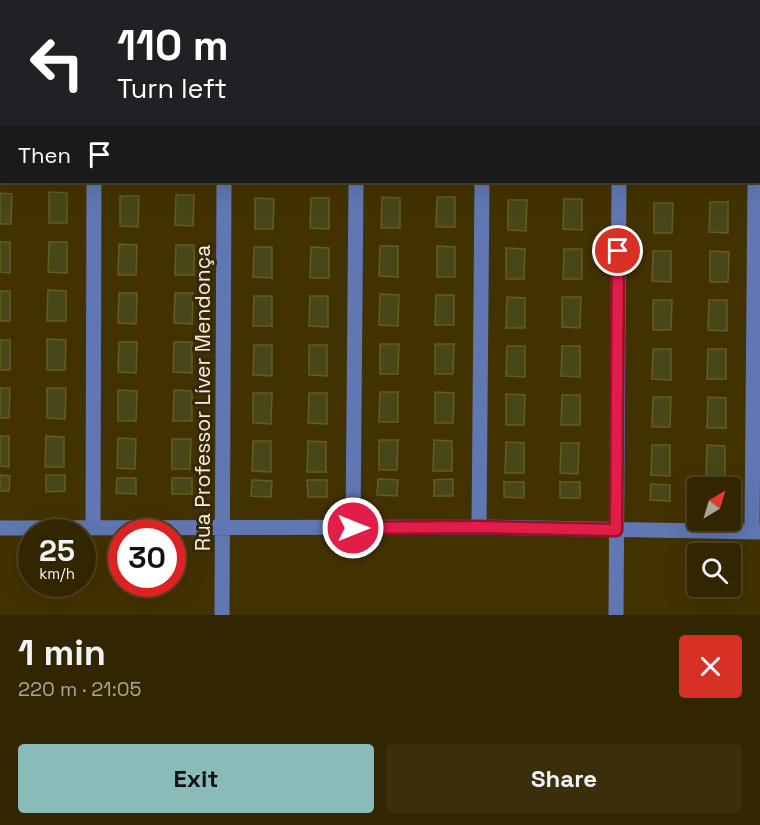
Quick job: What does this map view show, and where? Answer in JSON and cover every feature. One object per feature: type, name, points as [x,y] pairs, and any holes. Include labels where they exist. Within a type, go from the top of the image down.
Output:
[{"type":"street","points":[[93,519],[94,183]]},
{"type":"street","name":"Rua Professor Líver Mendonça","points":[[222,615],[224,183]]},
{"type":"street","points":[[353,528],[356,183]]},
{"type":"street","points":[[479,527],[482,183]]},
{"type":"street","points":[[616,615],[619,183]]},
{"type":"street","points":[[96,527],[479,527],[756,532],[755,183]]},
{"type":"street","points":[[0,528],[18,528]]},
{"type":"building","points":[[49,192],[67,193],[67,223],[49,223]]},
{"type":"building","points":[[0,193],[12,194],[11,224],[0,224]]},
{"type":"building","points":[[176,195],[194,195],[193,226],[175,225]]},
{"type":"building","points":[[120,196],[139,196],[138,227],[120,226]]},
{"type":"building","points":[[382,197],[400,198],[400,228],[381,228]]},
{"type":"building","points":[[437,197],[455,197],[455,227],[436,227]]},
{"type":"building","points":[[255,198],[274,199],[273,229],[255,229]]},
{"type":"building","points":[[311,198],[329,198],[329,229],[310,228]]},
{"type":"building","points":[[564,199],[582,199],[582,230],[563,229]]},
{"type":"building","points":[[508,200],[527,200],[526,231],[508,230]]},
{"type":"building","points":[[710,202],[728,202],[728,233],[709,232]]},
{"type":"building","points":[[654,203],[673,203],[672,233],[654,233]]},
{"type":"building","points":[[0,242],[10,242],[10,273],[0,272]]},
{"type":"building","points":[[49,242],[67,242],[67,273],[48,272]]},
{"type":"building","points":[[119,244],[137,245],[136,275],[118,275]]},
{"type":"building","points":[[176,245],[194,245],[194,275],[175,275]]},
{"type":"building","points":[[380,246],[398,246],[398,277],[379,276]]},
{"type":"building","points":[[437,246],[455,247],[455,277],[437,277]]},
{"type":"building","points":[[254,247],[272,247],[272,278],[253,277]]},
{"type":"building","points":[[311,247],[329,248],[329,278],[310,278]]},
{"type":"building","points":[[506,248],[525,249],[524,279],[506,279]]},
{"type":"building","points":[[564,249],[582,249],[582,279],[563,279]]},
{"type":"building","points":[[653,251],[671,251],[671,282],[652,281]]},
{"type":"building","points":[[710,251],[729,252],[728,282],[710,282]]},
{"type":"building","points":[[48,290],[66,291],[66,321],[47,321]]},
{"type":"building","points":[[0,291],[10,291],[10,321],[0,321]]},
{"type":"building","points":[[119,293],[137,293],[136,324],[118,323]]},
{"type":"building","points":[[175,293],[193,293],[192,324],[174,323]]},
{"type":"building","points":[[380,294],[399,295],[398,326],[379,325]]},
{"type":"building","points":[[436,295],[454,295],[454,325],[435,325]]},
{"type":"building","points":[[254,296],[272,296],[272,326],[253,326]]},
{"type":"building","points":[[310,296],[328,296],[328,327],[309,326]]},
{"type":"building","points":[[507,297],[525,298],[525,328],[506,328]]},
{"type":"building","points":[[562,297],[581,297],[580,328],[562,327]]},
{"type":"building","points":[[653,300],[672,300],[671,330],[653,330]]},
{"type":"building","points":[[709,300],[727,300],[727,331],[708,330]]},
{"type":"building","points":[[47,339],[66,340],[65,370],[47,370]]},
{"type":"building","points":[[0,340],[10,340],[10,370],[0,370]]},
{"type":"building","points":[[119,342],[137,342],[136,373],[118,372]]},
{"type":"building","points":[[174,342],[192,342],[192,373],[173,372]]},
{"type":"building","points":[[380,344],[399,344],[398,374],[380,374]]},
{"type":"building","points":[[435,344],[454,344],[453,374],[435,374]]},
{"type":"building","points":[[254,345],[272,345],[272,376],[253,375]]},
{"type":"building","points":[[309,345],[327,345],[327,376],[309,375]]},
{"type":"building","points":[[507,346],[525,346],[525,377],[506,376]]},
{"type":"building","points":[[562,346],[580,346],[580,377],[561,376]]},
{"type":"building","points":[[653,349],[671,349],[671,380],[652,379]]},
{"type":"building","points":[[708,349],[726,349],[726,379],[707,379]]},
{"type":"building","points":[[0,388],[10,388],[9,418],[0,418]]},
{"type":"building","points":[[47,388],[66,388],[65,419],[47,418]]},
{"type":"building","points":[[118,390],[137,391],[136,421],[118,421]]},
{"type":"building","points":[[174,390],[192,391],[192,421],[173,421]]},
{"type":"building","points":[[380,392],[398,392],[398,422],[379,422]]},
{"type":"building","points":[[435,392],[454,393],[453,423],[435,423]]},
{"type":"building","points":[[253,393],[272,393],[271,424],[253,423]]},
{"type":"building","points":[[309,393],[327,393],[327,424],[308,423]]},
{"type":"building","points":[[506,394],[525,395],[524,425],[506,425]]},
{"type":"building","points":[[562,395],[580,395],[580,425],[561,425]]},
{"type":"building","points":[[653,397],[671,397],[670,427],[652,427]]},
{"type":"building","points":[[708,397],[726,398],[726,428],[707,428]]},
{"type":"building","points":[[0,436],[9,436],[9,467],[0,466]]},
{"type":"building","points":[[46,436],[64,437],[64,467],[45,467]]},
{"type":"building","points":[[118,438],[136,439],[135,469],[117,468]]},
{"type":"building","points":[[172,439],[191,439],[190,469],[172,469]]},
{"type":"building","points":[[379,440],[398,440],[397,470],[379,470]]},
{"type":"building","points":[[434,440],[452,441],[452,471],[433,471]]},
{"type":"building","points":[[253,441],[271,441],[271,472],[252,471]]},
{"type":"building","points":[[308,441],[326,442],[326,472],[307,472]]},
{"type":"building","points":[[506,442],[524,443],[524,473],[505,473]]},
{"type":"building","points":[[561,443],[579,443],[578,474],[560,473]]},
{"type":"building","points":[[652,445],[670,445],[670,476],[651,475]]},
{"type":"building","points":[[707,445],[725,446],[725,476],[706,476]]},
{"type":"building","points":[[0,475],[10,476],[9,491],[0,491]]},
{"type":"building","points":[[46,475],[65,475],[65,491],[46,492]]},
{"type":"building","points":[[117,478],[136,478],[136,494],[116,493]]},
{"type":"building","points":[[172,478],[192,478],[192,494],[172,494]]},
{"type":"building","points":[[378,479],[398,480],[397,496],[377,495]]},
{"type":"building","points":[[453,479],[453,496],[434,496],[434,480]]},
{"type":"building","points":[[252,480],[272,481],[271,497],[251,496]]},
{"type":"building","points":[[307,480],[327,480],[327,497],[308,497]]},
{"type":"building","points":[[504,482],[524,482],[524,498],[504,497]]},
{"type":"building","points":[[560,482],[580,482],[580,498],[560,498]]},
{"type":"building","points":[[651,484],[670,485],[670,501],[650,500]]},
{"type":"route","points":[[353,528],[479,527],[616,530],[618,251]]}]
